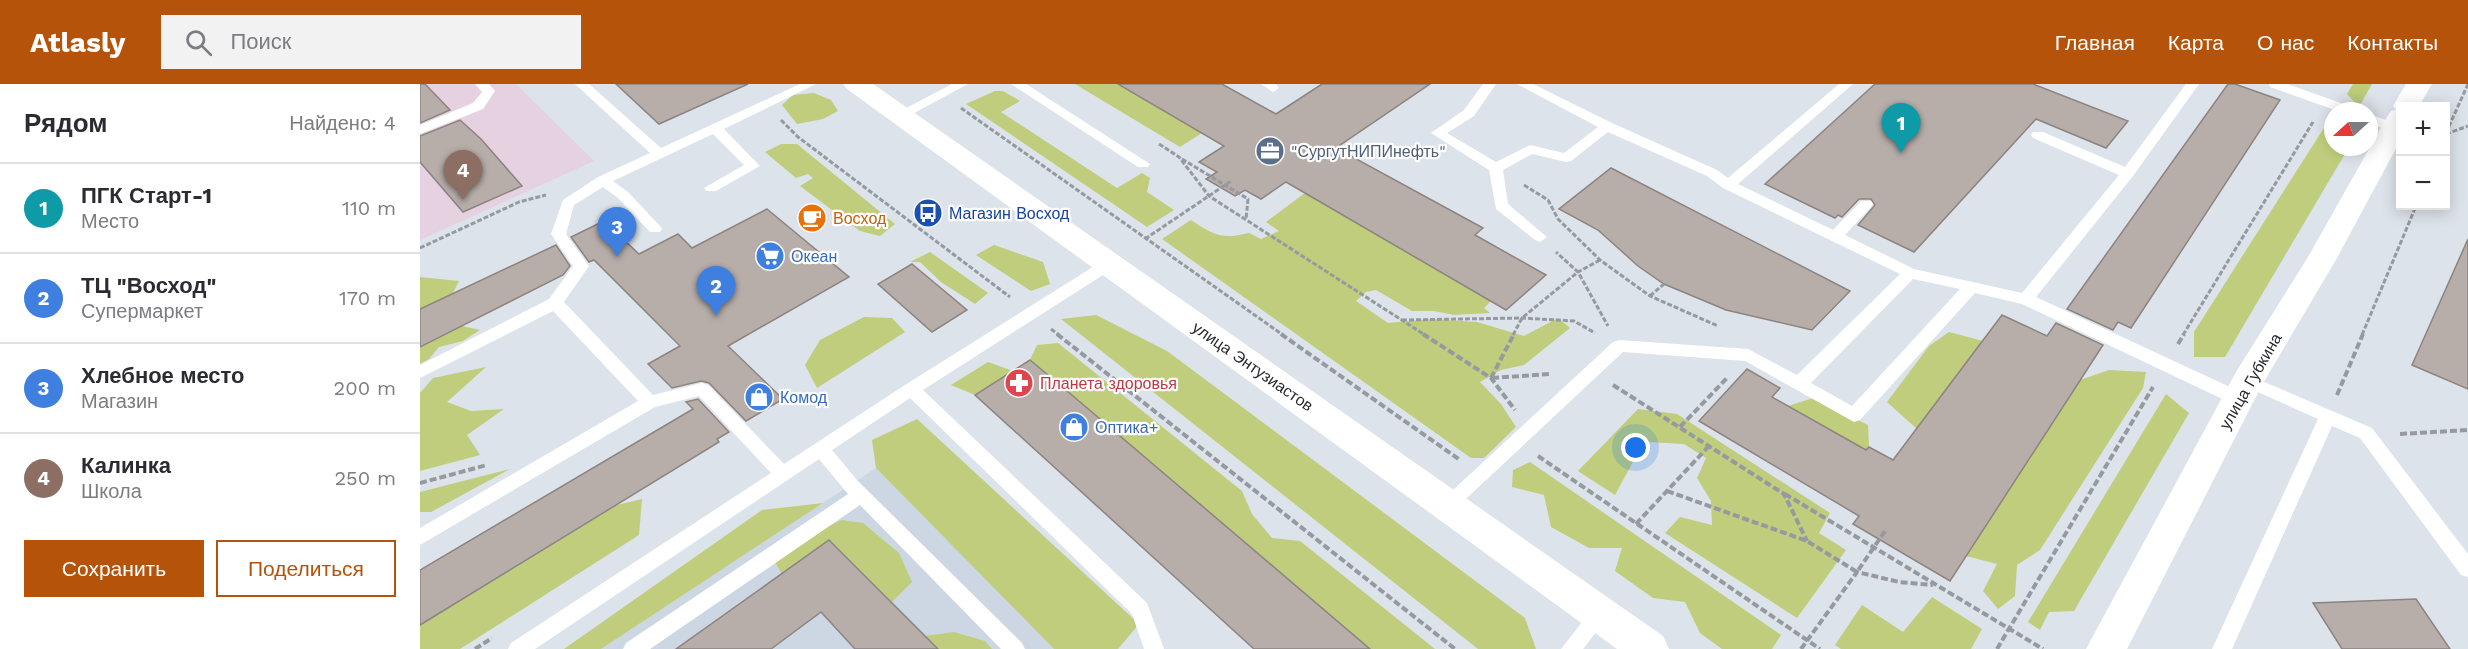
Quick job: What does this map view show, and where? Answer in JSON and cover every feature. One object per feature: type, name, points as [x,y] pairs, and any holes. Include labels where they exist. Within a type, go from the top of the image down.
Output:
[{"type":"main road","name":"улица Энтузиастов","points":[[856,84],[1648,649]]},
{"type":"main road","name":"улица Губкина","points":[[2106,649],[2243,390],[2322,258],[2393,117],[2419,84]]},
{"type":"lane","points":[[420,130],[478,106],[489,91],[481,84]]},
{"type":"lane","points":[[581,84],[659,154]]},
{"type":"lane","points":[[420,372],[555,303],[581,266],[558,234],[568,203],[603,180],[810,84]]},
{"type":"lane","points":[[900,115],[962,84]]},
{"type":"lane","points":[[1017,84],[1143,164]]},
{"type":"lane","points":[[1490,84],[1469,113],[1438,133],[1496,168]]},
{"type":"lane","points":[[1523,84],[1607,126],[1712,173],[1728,185],[1910,273],[2026,299],[2243,390],[2366,433],[2468,569]]},
{"type":"lane","points":[[1728,185],[1847,84]]},
{"type":"lane","points":[[2026,299],[2127,172],[2193,84]]},
{"type":"lane","points":[[2275,84],[2325,102]]},
{"type":"lane","points":[[1496,168],[1530,149],[1566,158],[1607,126]]},
{"type":"lane","points":[[711,188],[753,166],[715,128]]},
{"type":"lane","points":[[2038,135],[2127,172]]},
{"type":"lane","points":[[1496,168],[1501,206],[1540,237]]},
{"type":"lane","points":[[603,180],[623,195],[656,229]]},
{"type":"lane","points":[[1834,237],[1866,204]]},
{"type":"lane","points":[[518,649],[911,390],[1109,264]]},
{"type":"lane","points":[[1799,384],[1910,273]]},
{"type":"lane","points":[[1448,505],[1619,346],[1748,355],[1854,415],[1970,288]]},
{"type":"lane","points":[[555,303],[650,402]]},
{"type":"lane","points":[[420,537],[650,402],[702,389],[784,475]]},
{"type":"lane","points":[[911,390],[1140,609],[1154,649]]},
{"type":"lane","points":[[2222,649],[2328,418]]},
{"type":"lane","points":[[822,450],[861,495],[1015,649]]},
{"type":"lane","points":[[633,649],[861,495]]},
{"type":"lane","points":[[1571,649],[1600,614]]},
{"type":"path","points":[[2450,123],[2468,84]]},
{"type":"path","points":[[942,94],[1482,475]]},
{"type":"path","points":[[765,105],[798,137],[1032,314],[1455,649]]},
{"type":"path","points":[[2450,132],[2468,126]]},
{"type":"path","points":[[1150,139],[1248,199],[1246,219]]},
{"type":"path","points":[[1179,157],[1209,196],[1491,378],[1516,411],[1536,454],[1820,649]]},
{"type":"path","points":[[1496,168],[1548,200],[1558,219],[1600,260],[1650,296],[1719,326]]},
{"type":"path","points":[[420,248],[519,202],[603,180]]},
{"type":"path","points":[[1145,239],[1231,181]]},
{"type":"path","points":[[2328,418],[2414,210]]},
{"type":"path","points":[[1540,237],[1578,272],[1619,346]]},
{"type":"path","points":[[1491,378],[1522,318],[1578,272],[1600,260]]},
{"type":"path","points":[[1650,296],[1664,284]]},
{"type":"path","points":[[1401,320],[1522,318],[1574,321]]},
{"type":"path","points":[[1680,428],[1748,355]]},
{"type":"path","points":[[1491,378],[1592,371],[1784,494],[2043,649]]},
{"type":"path","points":[[2366,433],[2403,435],[2468,430]]},
{"type":"path","points":[[1636,524],[1709,446]]},
{"type":"path","points":[[1666,491],[1807,541],[1857,572],[1899,582],[1933,585]]},
{"type":"path","points":[[1784,494],[1807,541]]},
{"type":"path","points":[[1801,649],[1885,531]]},
{"type":"shaded area","points":[[420,84],[516,84],[594,161],[420,240]]},
{"type":"shaded area","points":[[876,468],[1054,649],[601,649]]},
{"type":"green space","points":[[1075,84],[1118,84],[1202,133],[1180,147]]},
{"type":"green space","points":[[2353,84],[2372,84],[2362,102],[2354,102],[2347,94]]},
{"type":"green space","points":[[995,91],[1003,91],[1020,101],[1001,112],[1117,188],[1142,173],[1150,178],[1147,192],[1174,210],[1147,227],[966,104]]},
{"type":"green space","points":[[814,93],[831,100],[838,111],[823,119],[797,124],[782,105],[793,95]]},
{"type":"green space","points":[[2324,128],[2324,156],[2344,156],[2225,357],[2194,357],[2194,332]]},
{"type":"green space","points":[[781,144],[797,144],[895,224],[880,236],[860,231],[800,186],[813,178],[808,174],[796,178],[765,152]]},
{"type":"green space","points":[[1305,193],[1491,301],[1484,308],[1490,313],[1454,315],[1434,311],[1412,311],[1376,290],[1366,292],[1356,301],[1388,323],[1431,319],[1477,322],[1524,336],[1558,318],[1570,328],[1524,365],[1501,370],[1480,382],[1501,404],[1516,427],[1484,458],[1471,458],[1162,239],[1191,220],[1218,235],[1231,236],[1249,233],[1261,239],[1279,231],[1266,222]]},
{"type":"green space","points":[[994,245],[1043,262],[1050,284],[1031,291],[976,255]]},
{"type":"green space","points":[[930,252],[988,293],[975,304],[941,282],[920,262],[910,262]]},
{"type":"green space","points":[[420,277],[459,281],[453,293],[420,309]]},
{"type":"green space","points":[[1096,315],[1167,351],[1525,618],[1536,649],[1478,649],[1061,319]]},
{"type":"green space","points":[[864,317],[892,318],[905,332],[817,388],[805,365],[820,340]]},
{"type":"green space","points":[[462,326],[480,330],[463,341],[439,347],[429,359],[420,364],[420,347]]},
{"type":"green space","points":[[1949,332],[1983,341],[1917,429],[1887,402],[1929,346]]},
{"type":"green space","points":[[1058,343],[1242,491],[1252,514],[1272,538],[1300,541],[1435,649],[1369,649],[1030,360],[1037,345]]},
{"type":"green space","points":[[988,362],[1013,371],[975,395],[951,385]]},
{"type":"green space","points":[[486,367],[447,402],[471,411],[504,409],[467,435],[480,455],[420,471],[420,393],[433,378]]},
{"type":"green space","points":[[2109,370],[2146,372],[2143,388],[2040,550],[2017,565],[2015,596],[1998,609],[1983,591],[1997,564],[1966,556],[2080,380]]},
{"type":"green space","points":[[2166,394],[2189,413],[2074,611],[2049,612],[2040,630],[2028,622]]},
{"type":"green space","points":[[1813,398],[1868,425],[1869,447],[1866,450],[1788,406]]},
{"type":"green space","points":[[1638,409],[1677,414],[1830,513],[1819,533],[1846,550],[1797,618],[1665,533],[1680,517],[1712,525],[1711,501],[1697,478],[1706,458],[1684,444],[1648,442],[1634,460],[1615,495],[1578,471]]},
{"type":"green space","points":[[917,419],[1139,624],[1118,649],[1054,649],[876,468],[872,440]]},
{"type":"green space","points":[[1530,462],[1781,635],[1772,649],[1722,649],[1700,633],[1685,602],[1653,598],[1615,571],[1622,548],[1589,548],[1551,527],[1544,495],[1512,487],[1513,470]]},
{"type":"green space","points":[[510,469],[431,512],[420,512],[420,492]]},
{"type":"green space","points":[[642,499],[639,535],[460,649],[420,649],[420,625],[617,505]]},
{"type":"green space","points":[[823,503],[601,649],[564,649],[762,510]]},
{"type":"green space","points":[[842,520],[863,523],[899,553],[912,582],[892,602],[830,540],[782,574],[775,562],[798,540]]},
{"type":"green space","points":[[1932,597],[1982,629],[1971,649],[1841,649],[1835,645],[1862,605],[1903,632]]},
{"type":"green space","points":[[954,632],[985,641],[992,649],[937,649],[925,636]]},
{"type":"building","points":[[420,84],[425,84],[450,110],[420,123]]},
{"type":"building","points":[[616,84],[748,84],[659,124]]},
{"type":"building","points":[[1118,84],[1222,84],[1276,114],[1322,84],[1430,84],[1336,148],[1483,228],[1475,235],[1546,275],[1506,310],[1286,182],[1261,199],[1245,190],[1235,196],[1206,179],[1217,172],[1199,162],[1224,146]]},
{"type":"building","points":[[1875,84],[2033,84],[2128,121],[2106,148],[2036,119],[1914,252],[1858,225],[1875,205],[1871,199],[1859,199],[1842,217],[1838,215],[1835,218],[1765,184]]},
{"type":"building","points":[[2228,84],[2235,84],[2280,100],[2131,328],[2118,322],[2113,330],[2067,309]]},
{"type":"building","points":[[460,120],[481,139],[522,186],[463,212],[420,162],[420,136]]},
{"type":"building","points":[[1611,168],[1850,291],[1812,330],[1726,310],[1664,284],[1638,266],[1598,230],[1559,209]]},
{"type":"building","points":[[767,209],[849,277],[728,346],[783,399],[746,421],[709,383],[701,381],[672,388],[648,364],[680,346],[594,260],[589,262],[571,237],[604,221],[639,254],[678,234],[692,248]]},
{"type":"building","points":[[2468,239],[2468,389],[2412,365]]},
{"type":"building","points":[[556,245],[570,266],[563,275],[420,347],[420,309]]},
{"type":"building","points":[[912,264],[967,310],[932,332],[878,284]]},
{"type":"building","points":[[2002,315],[2047,336],[2056,323],[2103,345],[1950,581],[1853,524],[1859,516],[1699,421],[1747,369],[1780,388],[1772,397],[1866,450],[1869,447],[1893,460]]},
{"type":"building","points":[[1030,360],[1370,649],[1254,649],[975,395]]},
{"type":"building","points":[[698,399],[729,432],[717,439],[719,442],[420,625],[420,570],[693,409],[686,402]]},
{"type":"building","points":[[829,540],[938,649],[855,649],[821,612],[771,649],[676,649]]},
{"type":"building","points":[[2416,599],[2450,649],[2342,649],[2313,603]]},
{"type":"place","name":"\"СургутНИПИнефть\"","points":[[1270,151]]},
{"type":"place","name":"ПГК Старт-1","points":[[1901,153]]},
{"type":"place","name":"Калинка","points":[[463,200]]},
{"type":"place","name":"Магазин Восход","points":[[928,213]]},
{"type":"place","name":"Восход","points":[[812,218]]},
{"type":"place","name":"Океан","points":[[770,256]]},
{"type":"place","name":"Хлебное место","points":[[617,257]]},
{"type":"place","name":"ТЦ \"Восход\"","points":[[716,316]]},
{"type":"place","name":"Планета здоровья","points":[[1019,383]]},
{"type":"place","name":"Комод","points":[[759,397]]},
{"type":"place","name":"Оптика+","points":[[1074,427]]}]
